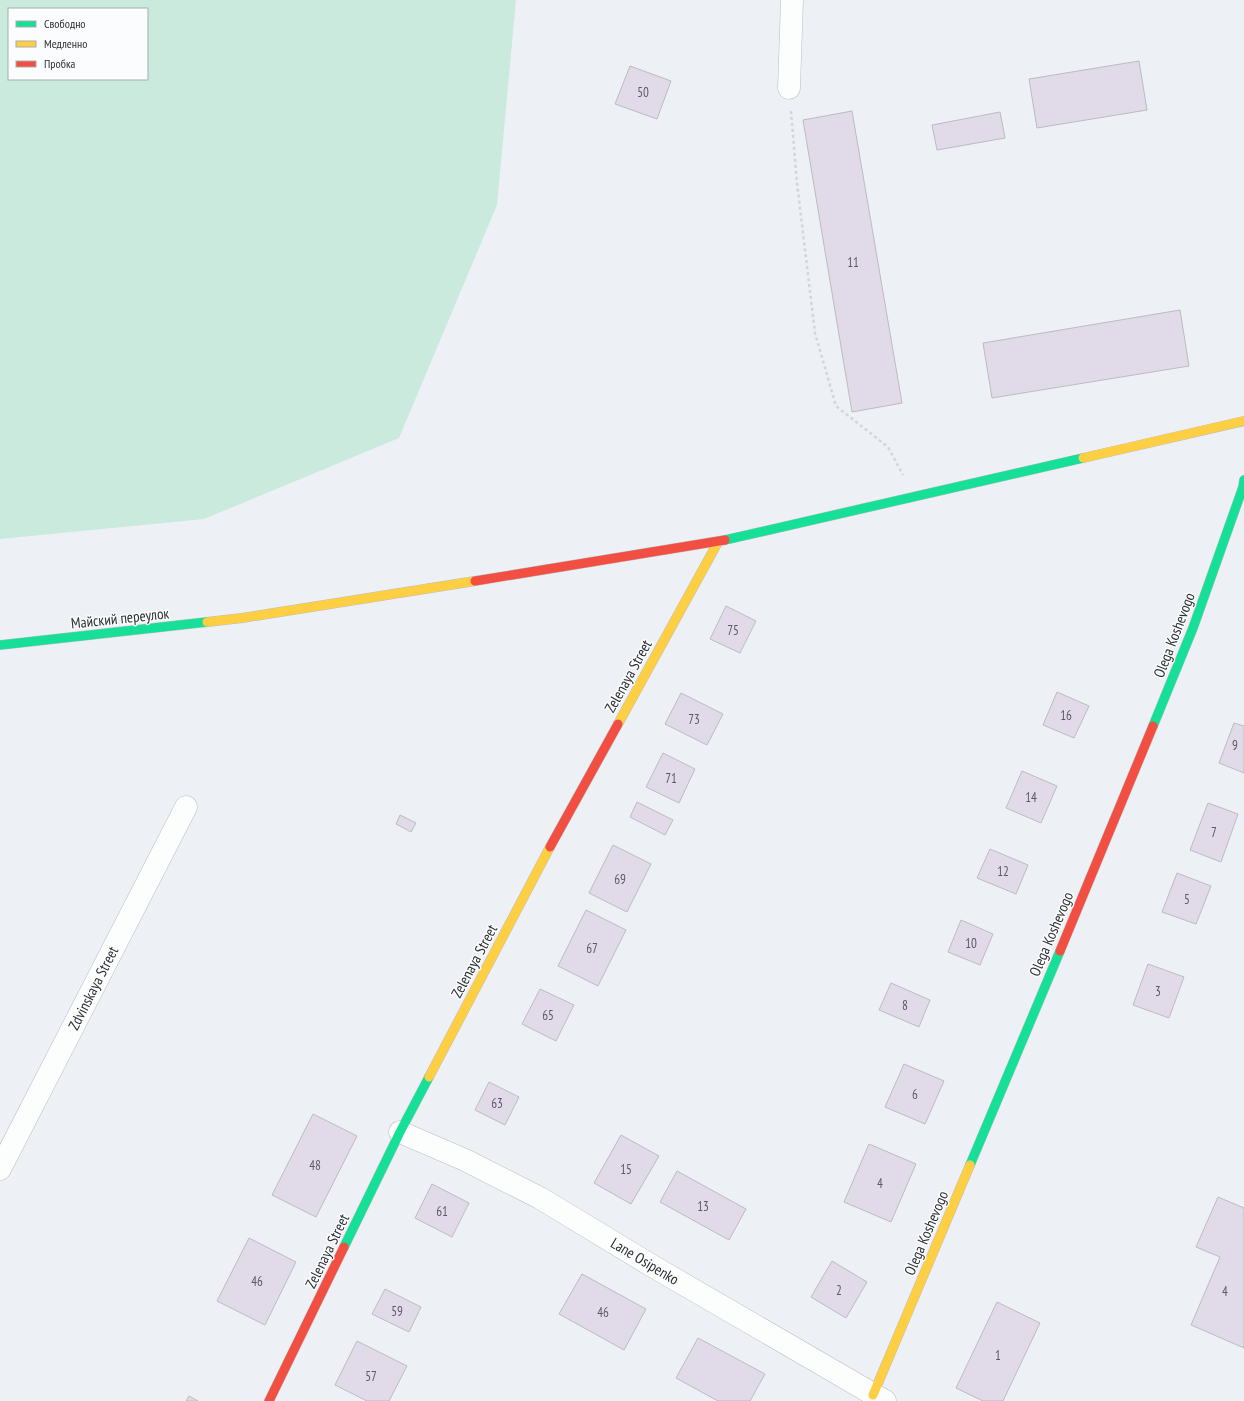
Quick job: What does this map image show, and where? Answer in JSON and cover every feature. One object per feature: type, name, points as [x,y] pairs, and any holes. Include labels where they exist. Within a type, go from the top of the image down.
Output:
[{"type":"street","points":[[789,88],[792,0]]},
{"type":"street","name":"Майский переулок","points":[[0,645],[242,618],[718,542],[1244,421]]},
{"type":"street","name":"Olega Koshevogo","points":[[879,1398],[1187,642],[1243,487],[1244,480]]},
{"type":"street","name":"Zelenaya Street","points":[[269,1401],[400,1132],[538,868],[718,542]]},
{"type":"street","name":"Zdvinskaya Street","points":[[0,1169],[186,807]]},
{"type":"street","name":"Lane Osipenko","points":[[400,1132],[465,1160],[540,1198],[654,1268],[879,1398]]},
{"type":"path","points":[[789,88],[797,183],[815,333],[836,406],[888,447],[914,497]]},
{"type":"green space","points":[[0,0],[516,0],[497,205],[399,438],[204,519],[0,539]]},
{"type":"building","points":[[1139,61],[1147,110],[1037,128],[1029,79]]},
{"type":"building","points":[[630,66],[671,81],[657,119],[615,104]]},
{"type":"building","points":[[852,111],[902,403],[852,412],[803,120]]},
{"type":"building","points":[[1000,112],[1005,138],[937,150],[932,125]]},
{"type":"building","points":[[1180,310],[1189,366],[992,398],[983,343]]},
{"type":"building","points":[[726,606],[756,621],[740,653],[710,639]]},
{"type":"building","points":[[1057,692],[1089,706],[1074,738],[1043,725]]},
{"type":"building","points":[[681,693],[723,714],[707,745],[665,724]]},
{"type":"building","points":[[1234,723],[1244,726],[1244,773],[1219,763]]},
{"type":"building","points":[[663,753],[695,769],[679,803],[646,787]]},
{"type":"building","points":[[1022,771],[1057,786],[1041,823],[1006,808]]},
{"type":"building","points":[[637,802],[673,820],[665,835],[630,817]]},
{"type":"building","points":[[1208,803],[1238,814],[1221,862],[1190,850]]},
{"type":"building","points":[[400,815],[416,823],[411,832],[396,824]]},
{"type":"building","points":[[613,845],[651,864],[627,912],[589,893]]},
{"type":"building","points":[[990,849],[1028,865],[1016,894],[977,878]]},
{"type":"building","points":[[1177,873],[1211,886],[1196,924],[1162,912]]},
{"type":"building","points":[[586,910],[626,930],[598,986],[558,966]]},
{"type":"building","points":[[961,920],[993,934],[980,965],[948,952]]},
{"type":"building","points":[[1148,964],[1184,977],[1169,1018],[1133,1005]]},
{"type":"building","points":[[891,983],[930,1000],[919,1027],[879,1010]]},
{"type":"building","points":[[540,989],[574,1005],[556,1041],[522,1024]]},
{"type":"building","points":[[904,1064],[944,1081],[925,1124],[885,1107]]},
{"type":"building","points":[[489,1082],[519,1097],[505,1125],[475,1110]]},
{"type":"building","points":[[313,1114],[357,1136],[316,1217],[272,1195]]},
{"type":"building","points":[[621,1135],[659,1156],[631,1204],[594,1183]]},
{"type":"building","points":[[869,1144],[916,1164],[891,1222],[844,1202]]},
{"type":"building","points":[[677,1171],[746,1209],[729,1240],[660,1202]]},
{"type":"building","points":[[432,1184],[469,1203],[452,1237],[415,1218]]},
{"type":"building","points":[[1218,1197],[1244,1208],[1244,1348],[1191,1325],[1220,1257],[1196,1247]]},
{"type":"building","points":[[249,1238],[296,1262],[265,1325],[217,1301]]},
{"type":"building","points":[[832,1261],[867,1282],[846,1318],[811,1297]]},
{"type":"building","points":[[582,1274],[646,1309],[624,1350],[559,1314]]},
{"type":"building","points":[[385,1289],[421,1307],[409,1332],[372,1314]]},
{"type":"building","points":[[997,1302],[1040,1323],[1003,1401],[983,1401],[956,1388]]},
{"type":"building","points":[[698,1338],[765,1374],[750,1401],[718,1401],[676,1378]]},
{"type":"building","points":[[357,1341],[407,1366],[389,1401],[367,1401],[335,1385]]},
{"type":"building","points":[[189,1396],[198,1401],[186,1401]]},
{"type":"traffic: fast","points":[[725,540],[1083,458]]},
{"type":"traffic: fast","points":[[1153,726],[1193,628],[1243,487],[1244,480]]},
{"type":"traffic: fast","points":[[0,645],[207,622]]},
{"type":"traffic: fast","points":[[970,1165],[1060,951]]},
{"type":"traffic: fast","points":[[344,1247],[400,1132],[429,1077]]},
{"type":"traffic: slow","points":[[1083,458],[1244,421]]},
{"type":"traffic: slow","points":[[618,724],[718,542]]},
{"type":"traffic: slow","points":[[207,622],[242,618],[475,581]]},
{"type":"traffic: slow","points":[[429,1077],[550,847]]},
{"type":"traffic: slow","points":[[873,1395],[970,1165]]},
{"type":"traffic: jam","points":[[475,581],[725,540]]},
{"type":"traffic: jam","points":[[550,847],[618,724]]},
{"type":"traffic: jam","points":[[1060,951],[1153,726]]},
{"type":"traffic: jam","points":[[269,1401],[344,1247]]}]
